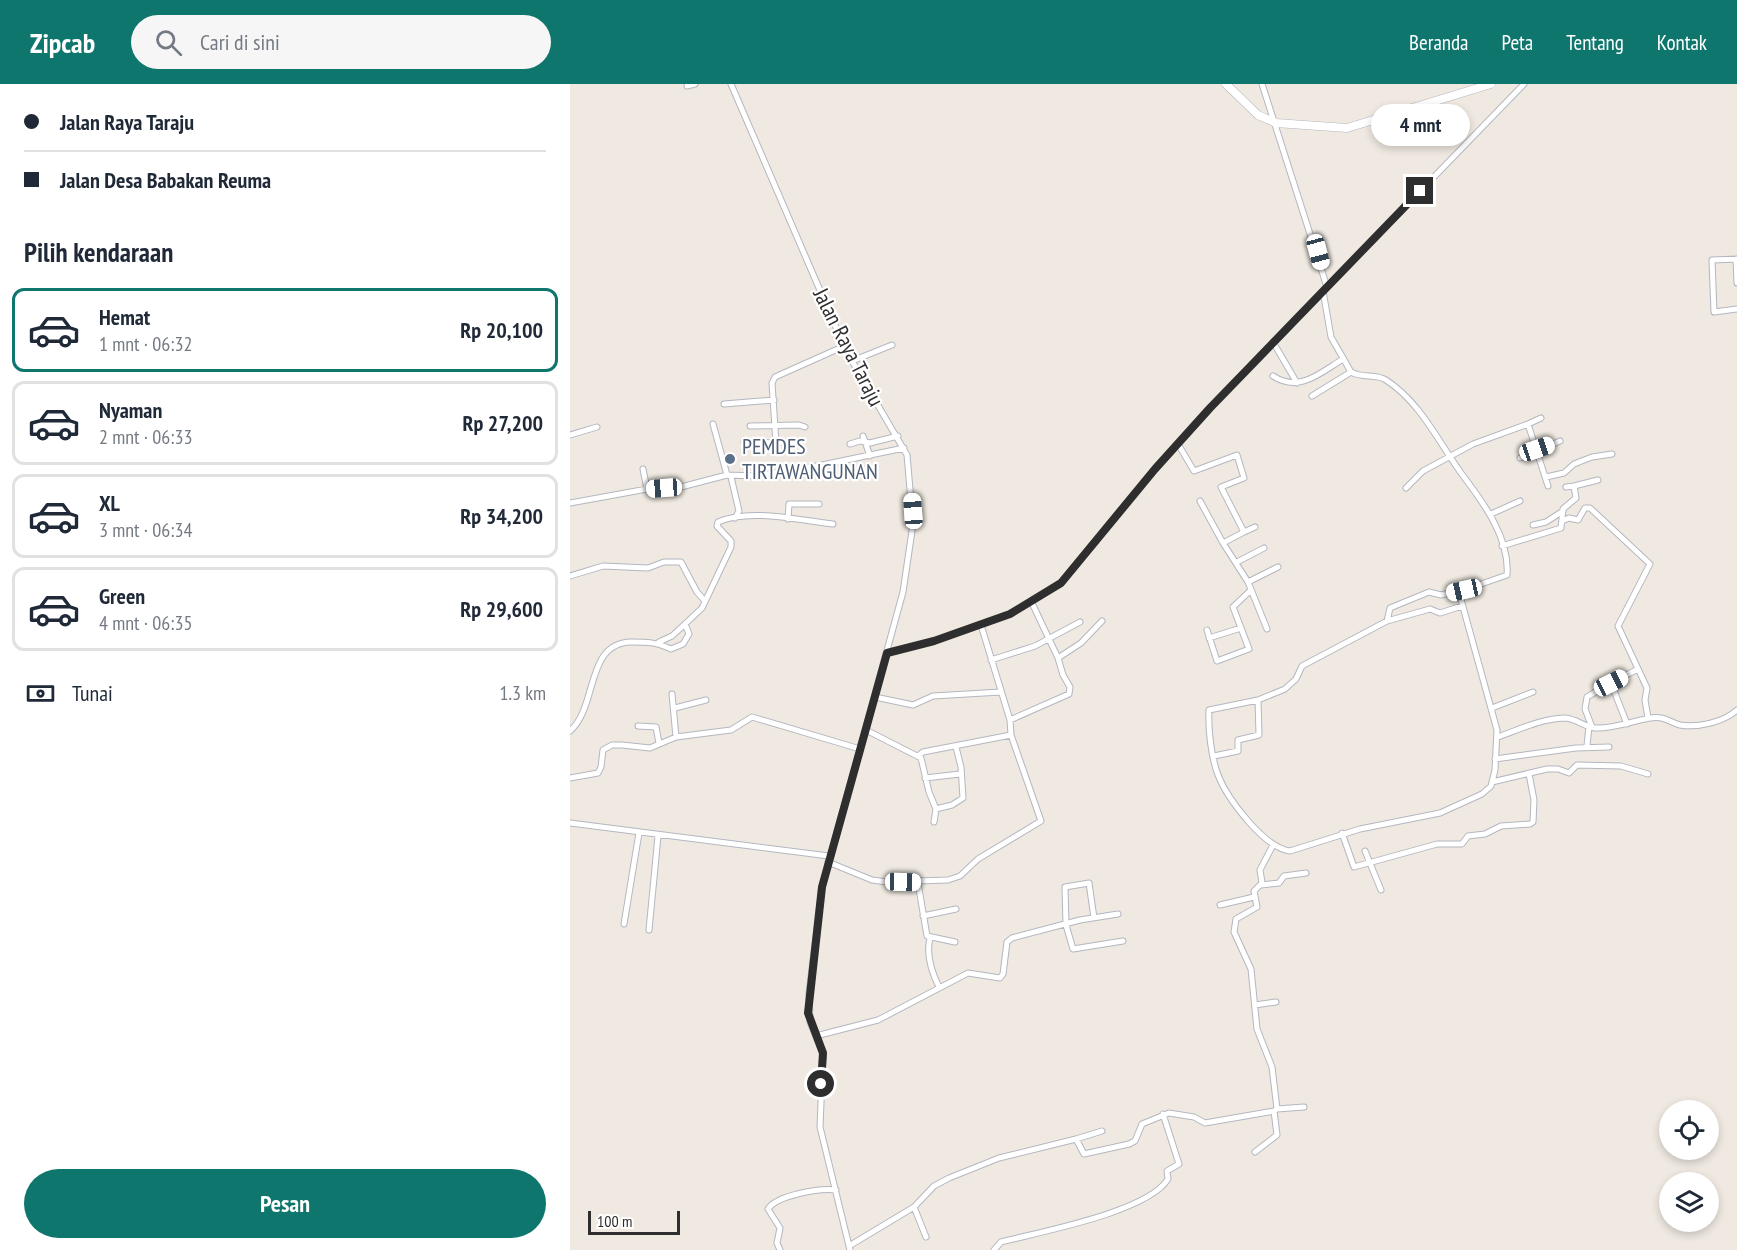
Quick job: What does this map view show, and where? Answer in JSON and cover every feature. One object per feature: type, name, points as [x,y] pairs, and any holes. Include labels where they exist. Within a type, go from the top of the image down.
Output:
[{"type":"main road","points":[[1226,84],[1258,115],[1276,123],[1347,128],[1491,84]]},
{"type":"street","points":[[687,86],[695,84]]},
{"type":"street","name":"Jalan Raya Taraju","points":[[731,84],[838,332],[849,344],[852,361],[904,448],[912,496],[913,536],[903,591],[867,730],[828,859],[822,887],[809,993],[808,1013],[823,1053],[820,1127],[849,1248]]},
{"type":"street","points":[[1262,84],[1276,123],[1325,289],[1331,337],[1352,372],[1386,380],[1432,427],[1491,514],[1502,546],[1506,575],[1464,590],[1441,595],[1429,592],[1390,609],[1387,621]]},
{"type":"street","points":[[887,653],[981,625],[1032,603],[1053,590],[1070,575],[1178,444],[1273,342],[1524,84]]},
{"type":"street","points":[[1737,283],[1736,259],[1712,260],[1714,312],[1737,309]]},
{"type":"street","points":[[1273,342],[1297,383]]},
{"type":"street","points":[[776,443],[772,383],[775,377],[849,344]]},
{"type":"street","points":[[852,361],[892,345]]},
{"type":"street","points":[[1273,376],[1289,384],[1297,383],[1343,359]]},
{"type":"street","points":[[1312,396],[1352,372]]},
{"type":"street","points":[[724,404],[774,400]]},
{"type":"street","points":[[1406,488],[1423,471],[1451,455],[1488,437],[1541,418]]},
{"type":"street","points":[[713,424],[739,511],[735,518]]},
{"type":"street","points":[[1528,424],[1548,486]]},
{"type":"street","points":[[750,426],[799,425],[805,427]]},
{"type":"street","points":[[570,435],[597,427]]},
{"type":"street","points":[[863,436],[870,456]]},
{"type":"street","points":[[850,444],[898,436]]},
{"type":"street","points":[[744,442],[799,441]]},
{"type":"street","points":[[1520,458],[1560,441]]},
{"type":"street","points":[[1178,444],[1194,471],[1237,454],[1244,478],[1221,487],[1244,532]]},
{"type":"street","points":[[570,503],[647,489],[681,487],[729,476],[756,476],[904,448]]},
{"type":"street","points":[[1546,477],[1564,473],[1574,464],[1592,457],[1612,454]]},
{"type":"street","points":[[643,468],[647,489]]},
{"type":"street","points":[[1566,487],[1598,480]]},
{"type":"street","points":[[1533,525],[1546,522],[1563,511],[1576,498],[1575,486]]},
{"type":"street","points":[[1200,501],[1223,543],[1238,562],[1267,629]]},
{"type":"street","points":[[1491,514],[1520,501]]},
{"type":"street","points":[[788,519],[789,504],[819,504]]},
{"type":"street","points":[[1562,521],[1569,518],[1578,520],[1585,508],[1590,508],[1650,564],[1618,623],[1647,688],[1645,700],[1648,718]]},
{"type":"street","points":[[1502,546],[1558,530],[1563,526],[1563,511]]},
{"type":"street","points":[[570,731],[585,711],[598,664],[606,650],[620,643],[659,642],[672,636],[700,610],[732,544],[717,524],[751,514],[768,514],[777,519],[833,524]]},
{"type":"street","points":[[1223,543],[1255,527]]},
{"type":"street","points":[[1238,562],[1264,548]]},
{"type":"street","points":[[570,576],[603,567],[648,568],[677,561],[682,563],[697,592],[705,601]]},
{"type":"street","points":[[1248,582],[1278,567]]},
{"type":"street","points":[[1207,630],[1217,662],[1249,650],[1233,608],[1251,590]]},
{"type":"street","points":[[1461,606],[1440,613],[1433,609],[1422,611],[1387,621],[1302,666],[1296,679],[1285,689],[1258,700],[1209,710],[1214,756],[1221,782],[1254,828],[1273,845],[1290,851],[1342,833],[1440,813],[1482,794],[1492,782],[1498,737],[1492,708],[1461,606],[1460,596],[1464,590]]},
{"type":"street","points":[[1010,720],[1069,694],[1070,687],[1032,603]]},
{"type":"street","points":[[1058,658],[1081,643],[1102,621]]},
{"type":"street","points":[[991,660],[1049,640],[1080,622]]},
{"type":"street","points":[[659,642],[671,649],[682,644],[690,634],[685,624]]},
{"type":"street","points":[[570,823],[828,859],[872,880],[918,883],[960,876],[978,859],[1041,821],[1011,735],[1010,720],[981,625]]},
{"type":"street","points":[[1209,638],[1240,628]]},
{"type":"street","points":[[1587,746],[1591,727],[1585,709],[1587,697],[1638,669]]},
{"type":"street","points":[[1611,683],[1627,724]]},
{"type":"street","points":[[875,697],[913,705],[933,696],[1001,692]]},
{"type":"street","points":[[1492,708],[1533,692]]},
{"type":"street","points":[[672,694],[676,737]]},
{"type":"street","points":[[675,708],[706,700]]},
{"type":"street","points":[[1214,756],[1238,752],[1238,740],[1259,735],[1258,700]]},
{"type":"street","points":[[1498,737],[1554,719],[1574,719],[1591,727],[1627,724],[1648,718],[1670,718],[1677,724],[1687,725],[1723,721],[1737,710]]},
{"type":"street","points":[[570,778],[598,773],[603,750],[607,746],[622,745],[646,749],[676,737],[731,730],[752,717],[860,749]]},
{"type":"street","points":[[638,726],[656,727],[658,743]]},
{"type":"street","points":[[867,730],[918,756],[923,761],[936,809],[934,822]]},
{"type":"street","points":[[918,756],[923,752],[1011,735]]},
{"type":"street","points":[[1495,759],[1587,746],[1609,747]]},
{"type":"street","points":[[936,809],[952,805],[963,798],[957,747]]},
{"type":"street","points":[[1492,782],[1558,769],[1569,773],[1577,765],[1606,765],[1648,774]]},
{"type":"street","points":[[926,778],[960,774]]},
{"type":"street","points":[[1342,833],[1353,866],[1437,844],[1462,844],[1468,836],[1485,834],[1497,827],[1532,823],[1534,800],[1529,774]]},
{"type":"street","points":[[624,924],[639,834]]},
{"type":"street","points":[[649,930],[658,836]]},
{"type":"street","points":[[1261,885],[1260,870],[1273,845]]},
{"type":"street","points":[[1365,851],[1381,890]]},
{"type":"street","points":[[1255,1152],[1277,1134],[1272,1067],[1257,1029],[1251,969],[1239,946],[1233,926],[1236,919],[1256,909],[1254,891],[1261,885],[1279,883],[1284,876],[1306,873]]},
{"type":"street","points":[[918,883],[924,932],[930,938],[955,942]]},
{"type":"street","points":[[1094,918],[1089,883],[1068,886],[1064,891],[1066,925],[1074,949],[1124,941]]},
{"type":"street","points":[[1220,905],[1254,897]]},
{"type":"street","points":[[922,916],[956,909]]},
{"type":"street","points":[[816,1036],[878,1020],[968,973],[1000,978],[1003,974],[1009,939],[1118,914]]},
{"type":"street","points":[[930,938],[928,951],[939,987]]},
{"type":"street","points":[[1255,1005],[1276,1002]]},
{"type":"street","points":[[1076,1139],[1084,1154],[1129,1144],[1137,1139],[1142,1124],[1163,1114],[1181,1113],[1204,1123],[1304,1107]]},
{"type":"street","points":[[994,1250],[1001,1242],[1125,1208],[1161,1188],[1168,1179],[1167,1171],[1179,1164],[1163,1114]]},
{"type":"street","points":[[849,1248],[914,1207],[934,1186],[962,1172],[999,1158],[1102,1131]]},
{"type":"street","points":[[780,1250],[777,1243],[780,1228],[768,1209],[770,1206],[777,1201],[820,1188],[836,1190]]},
{"type":"street","points":[[914,1207],[926,1237]]},
{"type":"place","name":"PEMDES TIRTAWANGUNAN","points":[[730,459]]},
{"type":"route","points":[[821,1084],[823,1053],[808,1013],[822,887],[887,653],[934,641],[1010,614],[1053,590],[1070,575],[1155,469],[1210,408],[1420,191]]}]
